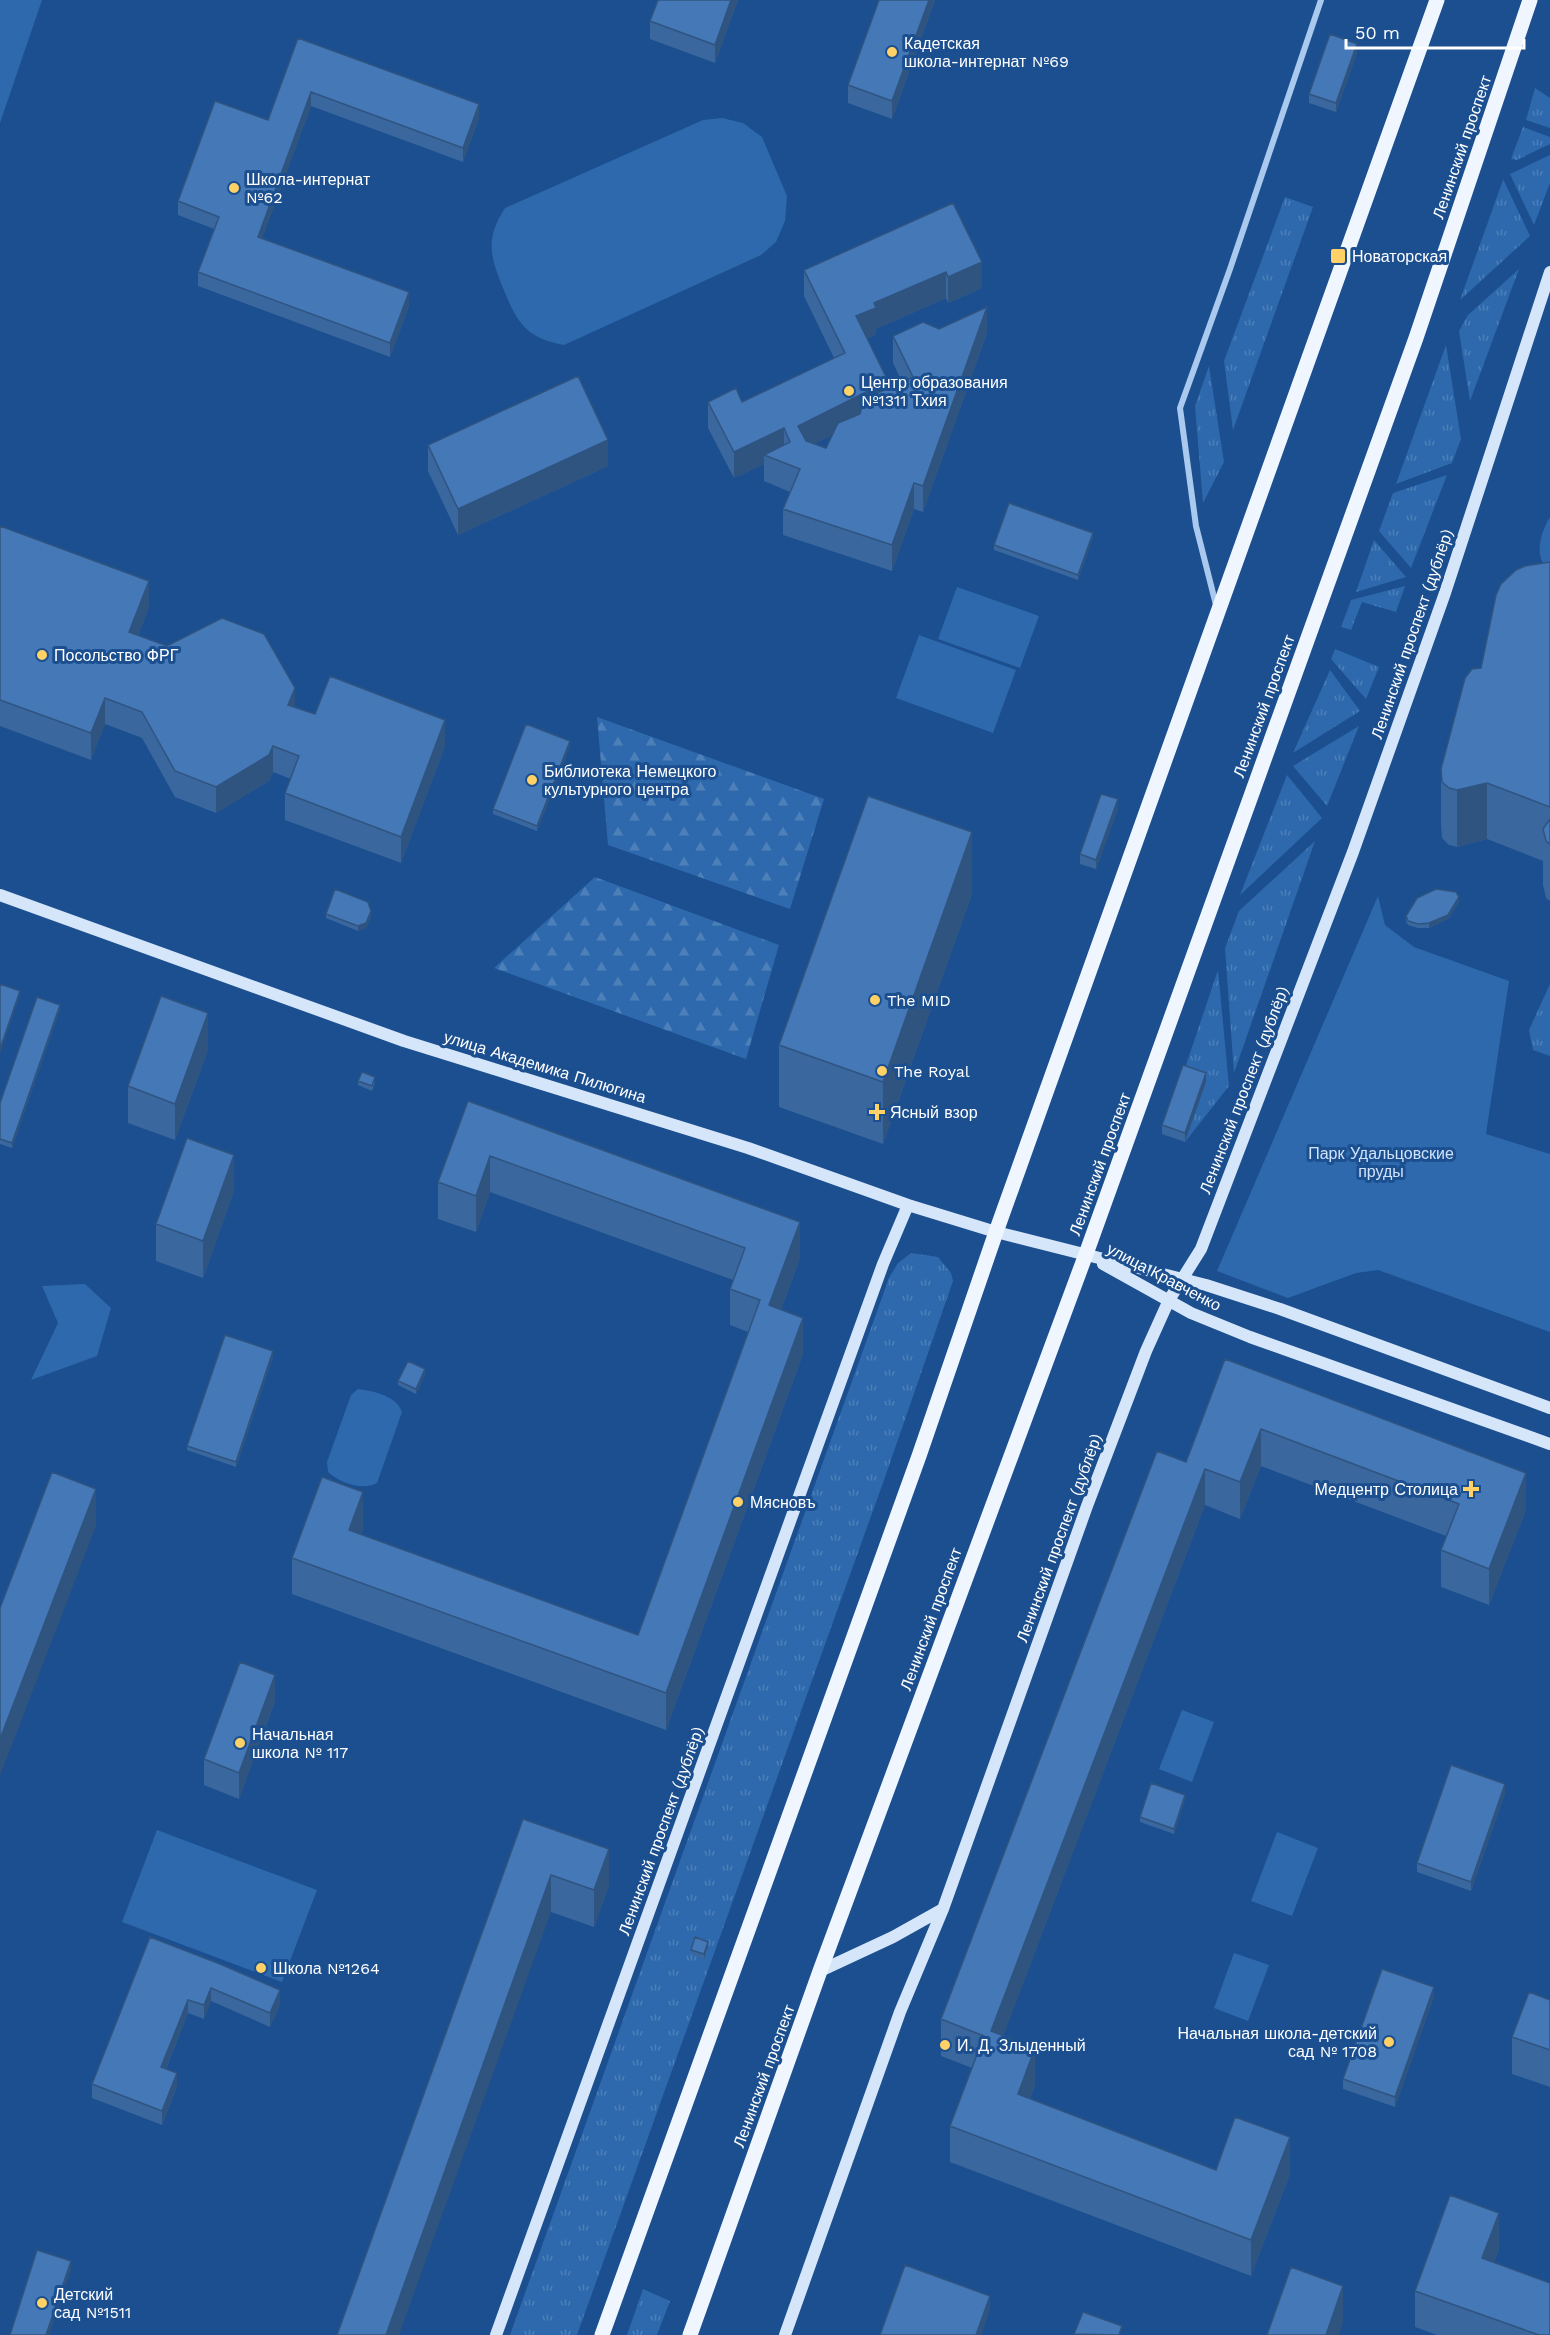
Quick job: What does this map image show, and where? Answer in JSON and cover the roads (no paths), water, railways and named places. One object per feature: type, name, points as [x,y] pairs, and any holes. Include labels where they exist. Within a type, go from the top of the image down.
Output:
[{"type":"main road","points":[[602,2335],[919,1456],[996,1232],[1437,0]]},
{"type":"main road","name":"Ленинский проспект","points":[[690,2335],[820,1971],[1086,1254],[1416,338],[1530,0]]},
{"type":"street","points":[[1218,614],[1196,526],[1180,408],[1230,269],[1321,0]]},
{"type":"street","name":"Ленинский проспект (дублёр)","points":[[785,2335],[900,2012],[943,1909],[1091,1496],[1146,1351],[1169,1300],[1200,1249],[1353,852],[1445,592],[1550,272]]},
{"type":"street","name":"улица Академика Пилюгина","points":[[0,895],[404,1041],[748,1148],[996,1232],[1086,1254]]},
{"type":"street","name":"Ленинский проспект (дублёр)","points":[[496,2335],[883,1264],[908,1204]]},
{"type":"street","name":"улица Кравченко","points":[[1086,1254],[1280,1309],[1550,1407]]},
{"type":"street","name":"улица Кравченко","points":[[1086,1254],[1191,1313],[1257,1340],[1550,1444]]},
{"type":"street","points":[[820,1971],[892,1937],[943,1909]]},
{"type":"place","name":"Кадетская школа-интернат №69","points":[[892,52]]},
{"type":"place","name":"Школа-интернат №62","points":[[234,188]]},
{"type":"place","name":"Новаторская","points":[[1338,256]]},
{"type":"place","name":"Центр образования №1311 Тхия","points":[[849,391]]},
{"type":"place","name":"Посольство ФРГ","points":[[42,655]]},
{"type":"place","name":"Библиотека Немецкого культурного центра","points":[[532,780]]},
{"type":"place","name":"The MID","points":[[875,1000]]},
{"type":"place","name":"The Royal","points":[[882,1071]]},
{"type":"place","name":"Ясный взор","points":[[877,1112]]},
{"type":"place","name":"Медцентр Столица","points":[[1471,1489]]},
{"type":"place","name":"Мясновъ","points":[[738,1502]]},
{"type":"place","name":"Начальная школа № 117","points":[[240,1743]]},
{"type":"place","name":"Школа №1264","points":[[261,1968]]},
{"type":"place","name":"Начальная школа-детский сад № 1708","points":[[1389,2042]]},
{"type":"place","name":"И. Д. Злыденный","points":[[945,2045]]},
{"type":"place","name":"Детский сад №1511","points":[[42,2303]]},
{"type":"park label","name":"Парк Удальцовские пруды","points":[[1381,1162]]}]
